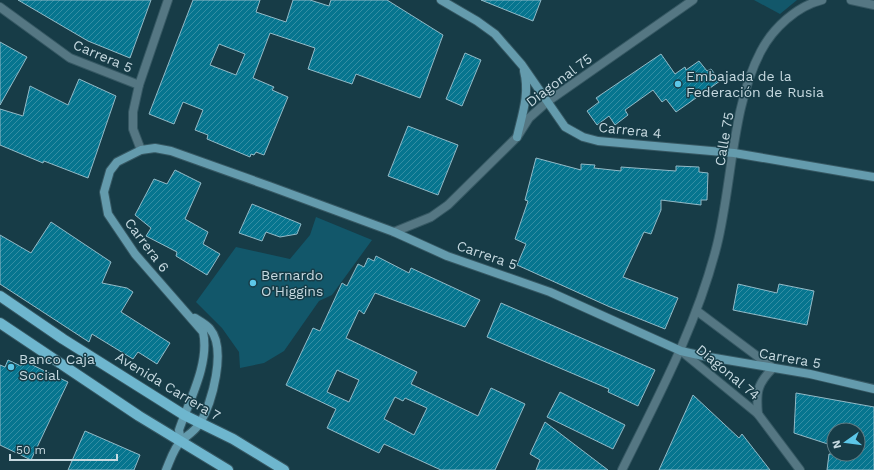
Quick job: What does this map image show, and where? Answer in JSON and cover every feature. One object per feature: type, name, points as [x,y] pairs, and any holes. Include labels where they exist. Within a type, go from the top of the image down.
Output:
[{"type":"main road","name":"Avenida Carrera 7","points":[[0,296],[184,415],[233,439],[284,470]]},
{"type":"main road","points":[[0,323],[139,416],[228,470]]},
{"type":"street","points":[[141,150],[132,122],[139,85],[168,0]]},
{"type":"street","name":"Carrera 4","points":[[441,0],[477,21],[495,34],[522,65],[565,127],[583,137],[598,141],[734,153],[874,177]]},
{"type":"street","name":"Diagonal 75","points":[[394,232],[426,219],[448,205],[516,137],[529,118],[547,102],[694,0]]},
{"type":"street","name":"Calle 75","points":[[622,470],[681,351],[697,311],[723,223],[746,86],[761,50],[780,24],[800,10],[822,0]]},
{"type":"street","points":[[851,0],[874,6]]},
{"type":"street","name":"Carrera 5","points":[[0,7],[70,58],[139,85]]},
{"type":"street","points":[[516,137],[526,98],[527,86],[522,65]]},
{"type":"street","name":"Carrera 5","points":[[106,181],[110,171],[117,162],[141,150],[155,148],[171,151],[394,232],[447,256],[550,292],[681,351],[810,374],[874,389]]},
{"type":"street","name":"Carrera 6","points":[[106,181],[104,192],[108,214],[135,254],[189,315]]},
{"type":"street","points":[[697,311],[773,368]]},
{"type":"street","points":[[181,441],[179,430],[202,362],[205,341],[203,332],[189,315]]},
{"type":"street","points":[[166,470],[181,441],[189,436],[200,424],[210,400],[216,376],[217,349],[215,338],[210,328],[189,315]]},
{"type":"street","name":"Diagonal 74","points":[[681,351],[758,414],[800,470]]},
{"type":"street","name":"Diagonal 74","points":[[758,414],[756,396],[758,388],[762,379],[773,368]]},
{"type":"shaded area","points":[[754,0],[797,0],[780,14]]},
{"type":"shaded area","points":[[316,217],[372,240],[332,295],[319,301],[284,351],[264,363],[240,368],[239,352],[222,328],[196,302],[236,247],[290,259],[310,235]]},
{"type":"building","points":[[18,0],[151,0],[130,58],[88,41]]},
{"type":"building","points":[[193,0],[260,0],[256,12],[286,22],[293,0],[310,0],[329,6],[331,0],[387,0],[443,35],[420,98],[356,74],[352,84],[308,69],[315,48],[270,33],[253,78],[274,87],[272,90],[288,97],[264,155],[256,152],[254,155],[251,154],[250,157],[207,139],[208,135],[195,130],[203,110],[183,102],[174,124],[149,114]],"holes":[[[219,44],[245,54],[236,75],[210,65]]]},
{"type":"building","points":[[481,0],[541,0],[533,21]]},
{"type":"building","points":[[0,42],[27,57],[0,105]]},
{"type":"building","points":[[465,53],[481,60],[462,106],[446,99]]},
{"type":"building","points":[[661,54],[675,74],[685,67],[686,70],[699,61],[707,71],[711,69],[720,81],[676,112],[666,99],[662,102],[653,90],[625,110],[628,115],[615,125],[609,116],[597,125],[587,111],[599,102],[596,98]]},
{"type":"building","points":[[79,79],[116,96],[88,178],[44,161],[43,163],[0,145],[0,109],[23,116],[30,86],[68,105]]},
{"type":"building","points":[[408,126],[458,145],[438,195],[388,176]]},
{"type":"building","points":[[536,158],[581,170],[581,164],[595,165],[594,168],[621,171],[621,167],[676,171],[676,166],[699,167],[699,172],[708,173],[707,200],[701,200],[701,205],[661,200],[661,210],[651,234],[644,232],[623,277],[678,298],[665,329],[610,307],[517,265],[526,244],[515,239],[528,201],[525,200]]},
{"type":"building","points":[[175,170],[201,183],[185,219],[208,232],[203,244],[220,254],[207,275],[176,256],[177,252],[146,236],[151,228],[135,215],[154,179],[167,184]]},
{"type":"building","points":[[252,204],[301,224],[297,234],[280,237],[266,232],[262,241],[239,233]]},
{"type":"building","points":[[51,222],[111,262],[102,283],[127,288],[133,292],[121,312],[170,343],[157,364],[138,352],[133,359],[92,334],[89,342],[0,284],[0,235],[31,253]]},
{"type":"building","points":[[376,256],[409,273],[411,268],[480,300],[465,327],[375,293],[364,314],[359,310],[346,338],[417,372],[411,384],[478,416],[491,388],[525,404],[495,470],[441,470],[384,444],[379,453],[327,428],[336,409],[286,385],[313,328],[320,331],[342,283],[347,286],[358,264],[364,267],[368,258],[374,261]],"holes":[[[337,370],[359,380],[349,402],[327,392]],[[395,397],[403,401],[405,398],[427,408],[414,435],[384,419]]]},
{"type":"building","points":[[738,284],[777,293],[779,284],[814,291],[807,325],[733,310]]},
{"type":"building","points":[[501,303],[655,370],[638,406],[608,392],[609,389],[487,337]]},
{"type":"building","points":[[8,360],[21,366],[24,361],[68,382],[31,460],[0,445],[0,365],[5,367]]},
{"type":"building","points":[[560,392],[625,425],[613,449],[547,417]]},
{"type":"building","points":[[796,393],[874,407],[874,470],[827,470],[828,462],[866,462],[866,422],[826,422],[826,443],[794,433]]},
{"type":"building","points":[[693,395],[739,438],[742,434],[770,470],[659,470]]},
{"type":"building","points":[[545,422],[608,470],[536,470],[540,460],[530,454]]},
{"type":"building","points":[[85,431],[140,455],[134,470],[68,470]]},
{"type":"place","name":"Embajada de la Federación de Rusia","points":[[678,84]]},
{"type":"place","name":"Bernardo O'Higgins","points":[[253,283]]},
{"type":"place","name":"Banco Caja Social","points":[[11,367]]}]
